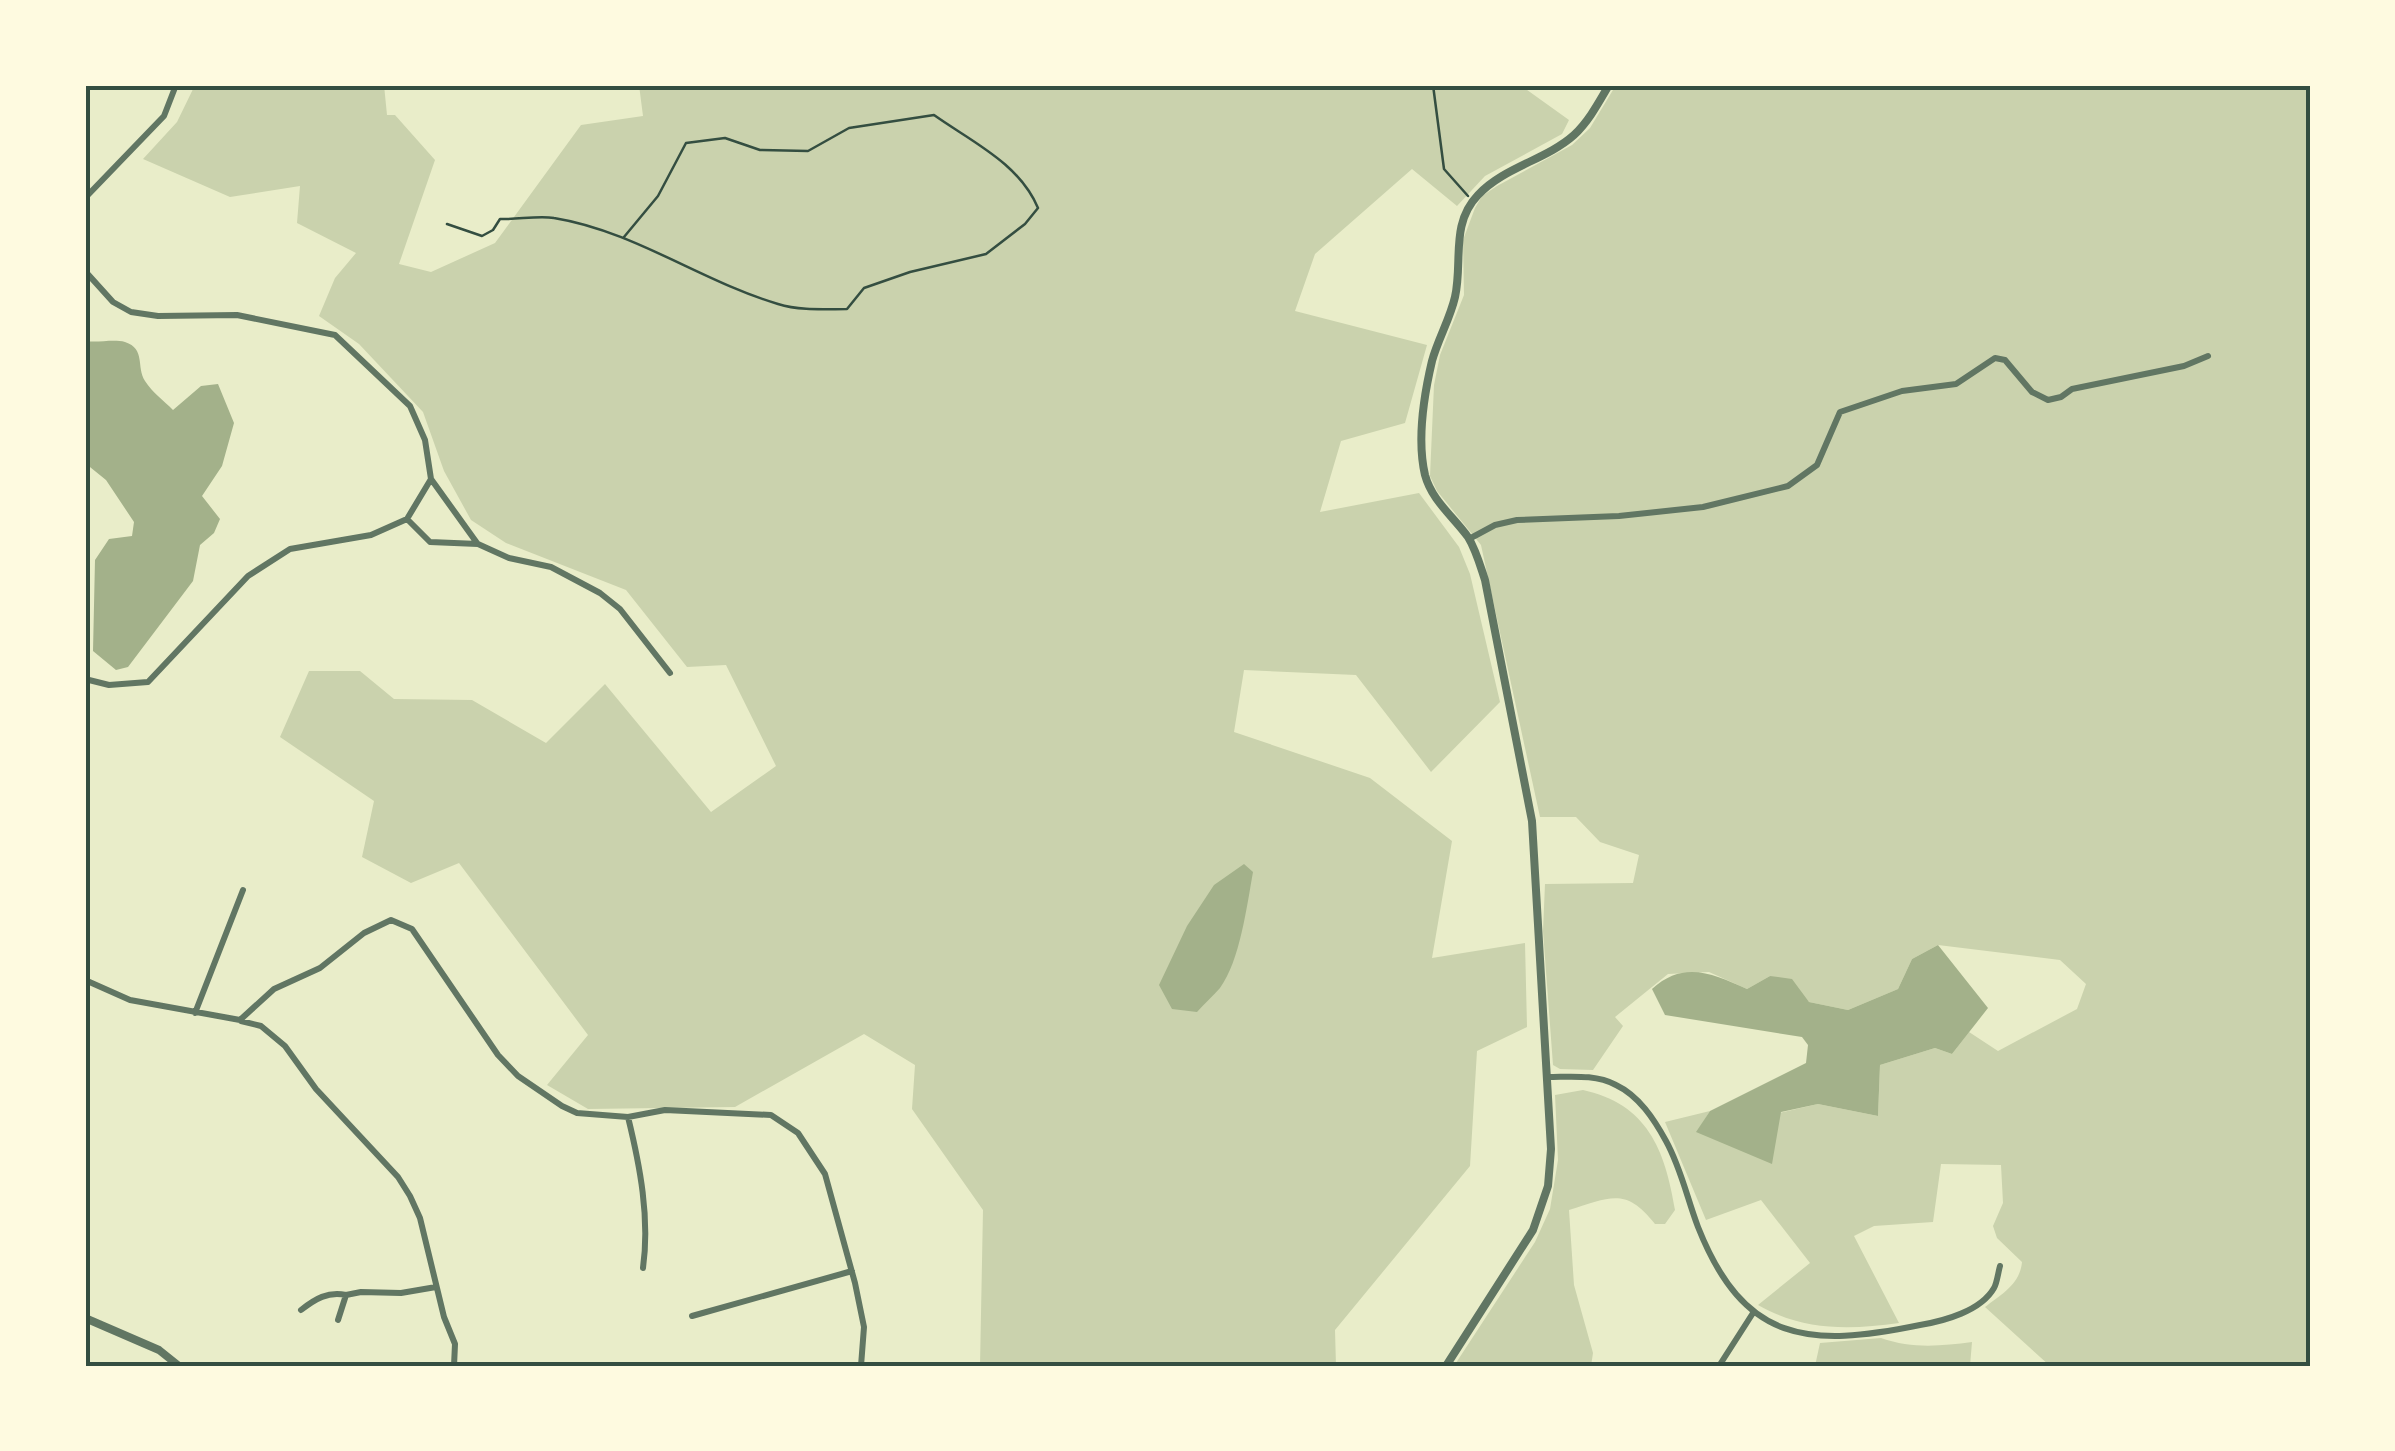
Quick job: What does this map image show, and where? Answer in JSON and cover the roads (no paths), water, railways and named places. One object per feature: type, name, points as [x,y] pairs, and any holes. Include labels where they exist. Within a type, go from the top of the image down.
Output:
[{"type":"street","points":[[85,198],[164,116],[176,85]]},
{"type":"street","points":[[1446,1366],[1540,1215],[1550,1172],[1532,822],[1484,580],[1469,539],[1432,495],[1424,466],[1432,360],[1455,298],[1460,226],[1473,200],[1492,183],[1550,152],[1576,133],[1609,85]]},
{"type":"street","points":[[85,271],[113,302],[131,312],[158,316],[237,315],[335,335],[410,406],[424,440],[432,479],[478,544]]},
{"type":"street","points":[[1469,539],[1495,525],[1518,520],[1619,516],[1703,507],[1788,486],[1817,465],[1840,412],[1902,390],[1956,384],[1994,358],[2004,360],[2032,392],[2048,400],[2072,389],[2184,366],[2208,356]]},
{"type":"street","points":[[85,679],[109,685],[148,682],[248,576],[290,548],[370,535],[407,519],[432,479]]},
{"type":"street","points":[[407,519],[430,542],[478,544],[509,558],[550,566],[600,593],[620,608],[670,673]]},
{"type":"street","points":[[194,1013],[243,890]]},
{"type":"street","points":[[240,1020],[274,989],[320,968],[364,934],[391,920],[412,929],[498,1055],[518,1076],[577,1113],[628,1116],[664,1110],[771,1115],[798,1133],[825,1174],[864,1327],[861,1366]]},
{"type":"street","points":[[85,980],[130,1000],[261,1026],[285,1046],[316,1089],[398,1177],[420,1218],[436,1287],[455,1344],[454,1366]]},
{"type":"street","points":[[1548,1077],[1585,1076],[1616,1085],[1642,1104],[1673,1153],[1698,1228],[1718,1270],[1738,1299],[1754,1313],[1792,1332],[1828,1337],[1924,1325],[1963,1313],[1994,1288],[2000,1266]]},
{"type":"street","points":[[628,1116],[638,1161],[647,1241],[643,1268]]},
{"type":"street","points":[[692,1316],[852,1271]]},
{"type":"street","points":[[301,1310],[316,1298],[335,1292],[401,1294],[436,1287]]},
{"type":"street","points":[[338,1320],[346,1295]]},
{"type":"street","points":[[1719,1366],[1754,1313]]},
{"type":"street","points":[[85,1318],[159,1350],[179,1366]]}]
